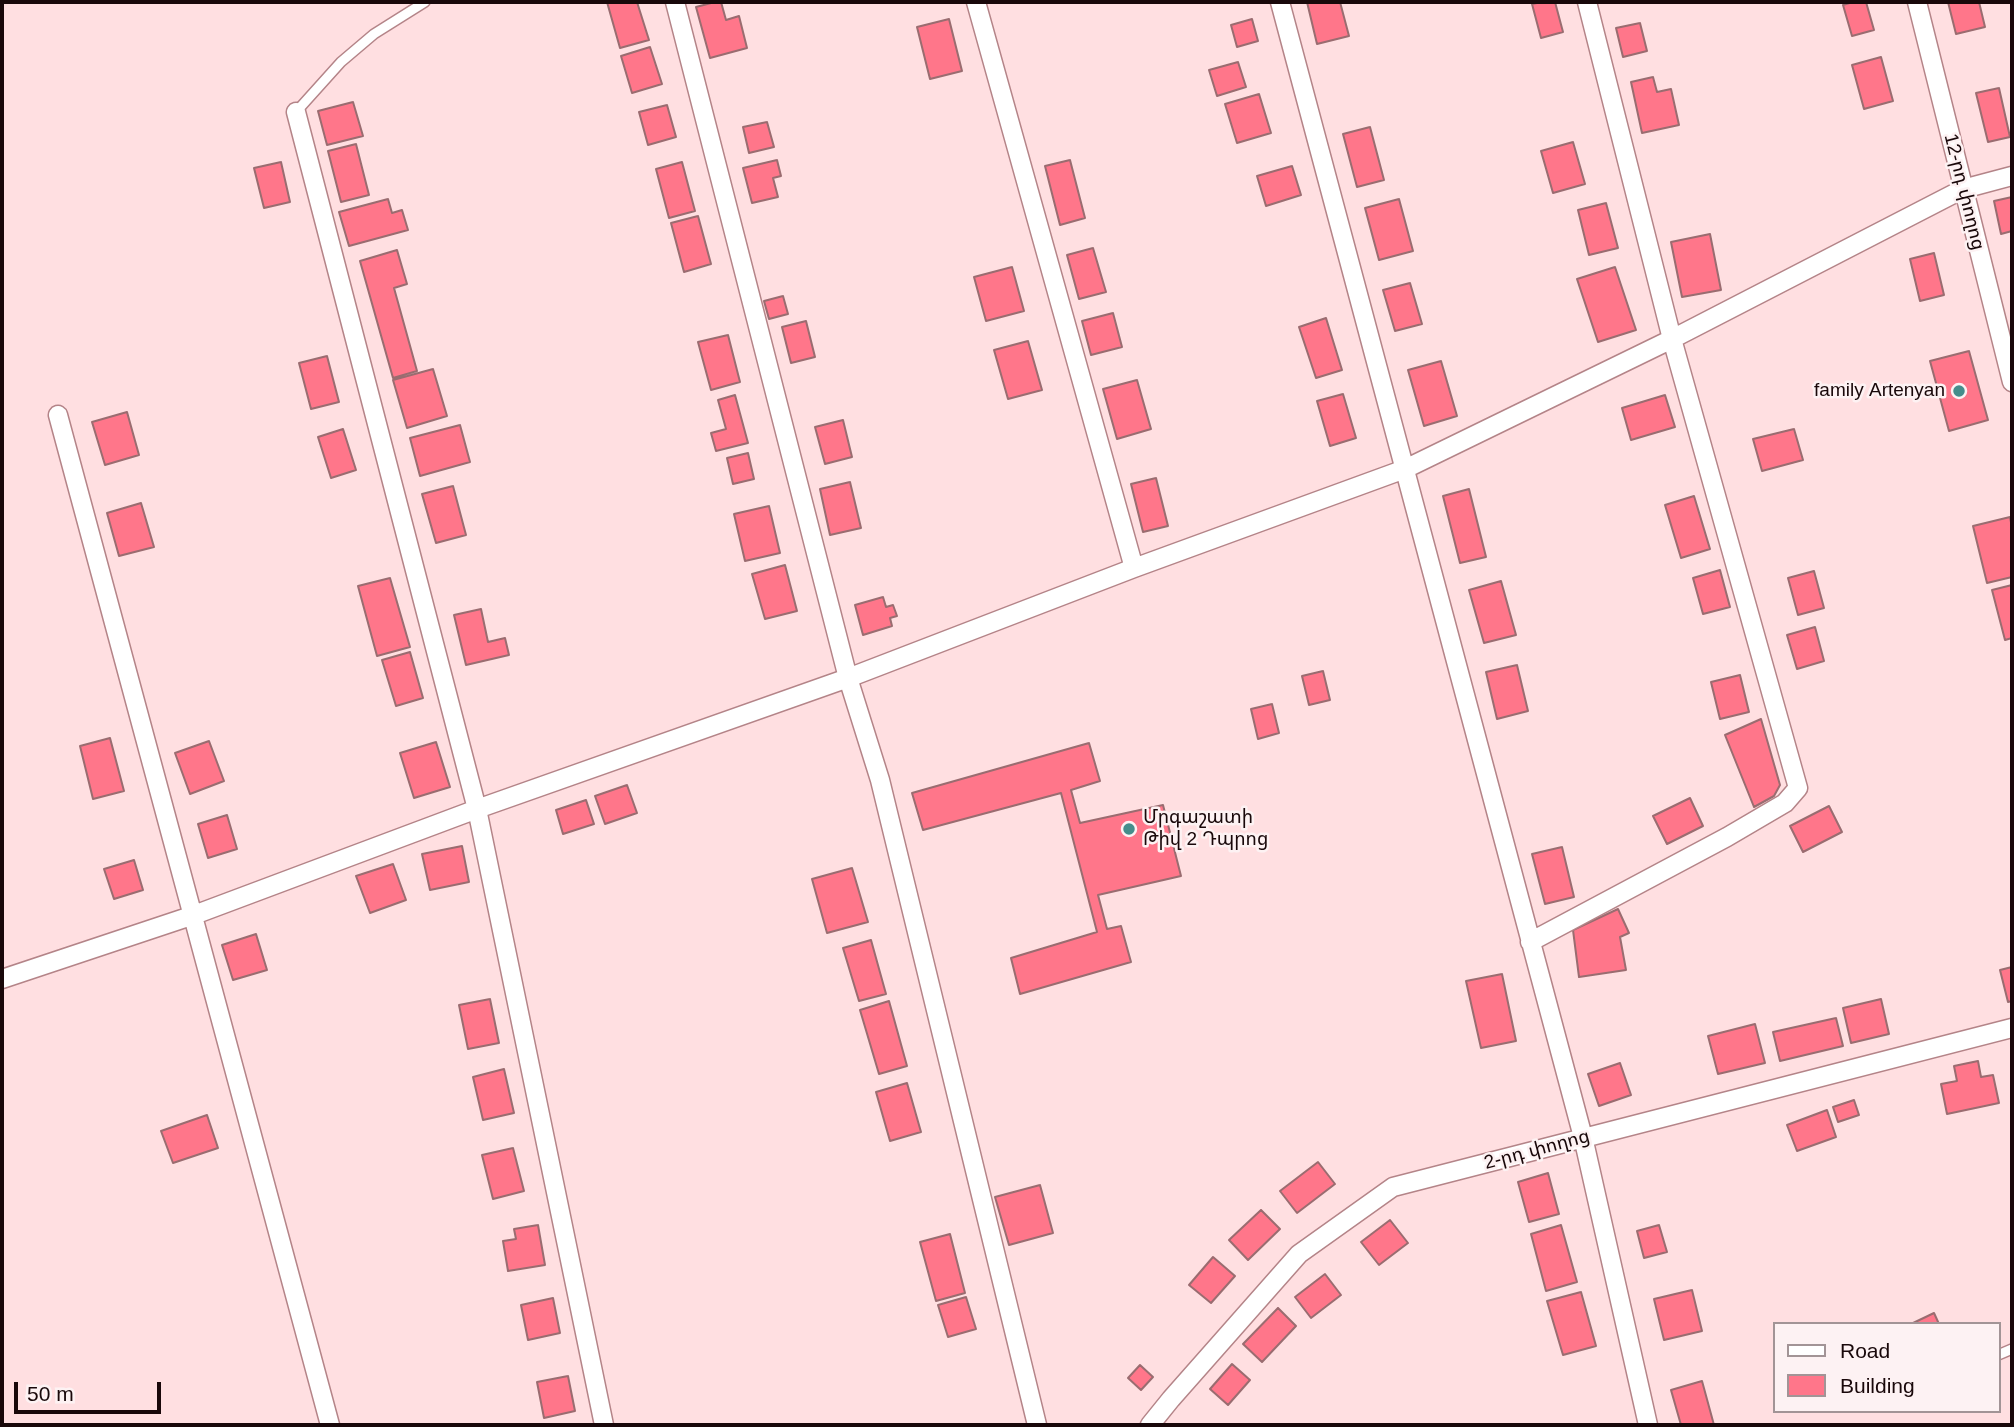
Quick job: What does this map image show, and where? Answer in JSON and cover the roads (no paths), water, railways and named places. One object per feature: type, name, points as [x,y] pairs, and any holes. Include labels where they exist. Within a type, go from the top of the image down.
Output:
[{"type":"street","points":[[675,2],[848,678],[880,780],[1037,1425]]},
{"type":"street","points":[[976,2],[1135,568]]},
{"type":"street","points":[[1280,2],[1583,1137],[1648,1425]]},
{"type":"street","points":[[1530,942],[1727,837],[1786,803],[1798,788],[1672,339],[1587,2]]},
{"type":"street","name":"12-րդ փողոց","points":[[1917,2],[2012,382]]},
{"type":"street","points":[[296,112],[477,809],[604,1425]]},
{"type":"street","points":[[2,979],[194,915],[477,809],[848,678],[1135,568],[1405,469],[1672,339],[1963,189],[2012,176]]},
{"type":"street","points":[[58,415],[330,1425]]},
{"type":"street","name":"2-րդ փողոց","points":[[1150,1425],[1300,1254],[1393,1187],[2012,1028]]},
{"type":"lane","points":[[296,112],[349,55],[374,34],[425,2]]},
{"type":"place","name":"family Artenyan","points":[[1959,391]]},
{"type":"place","name":"Մրգաշատի Թիվ 2 Դպրոց","points":[[1129,829]]}]
